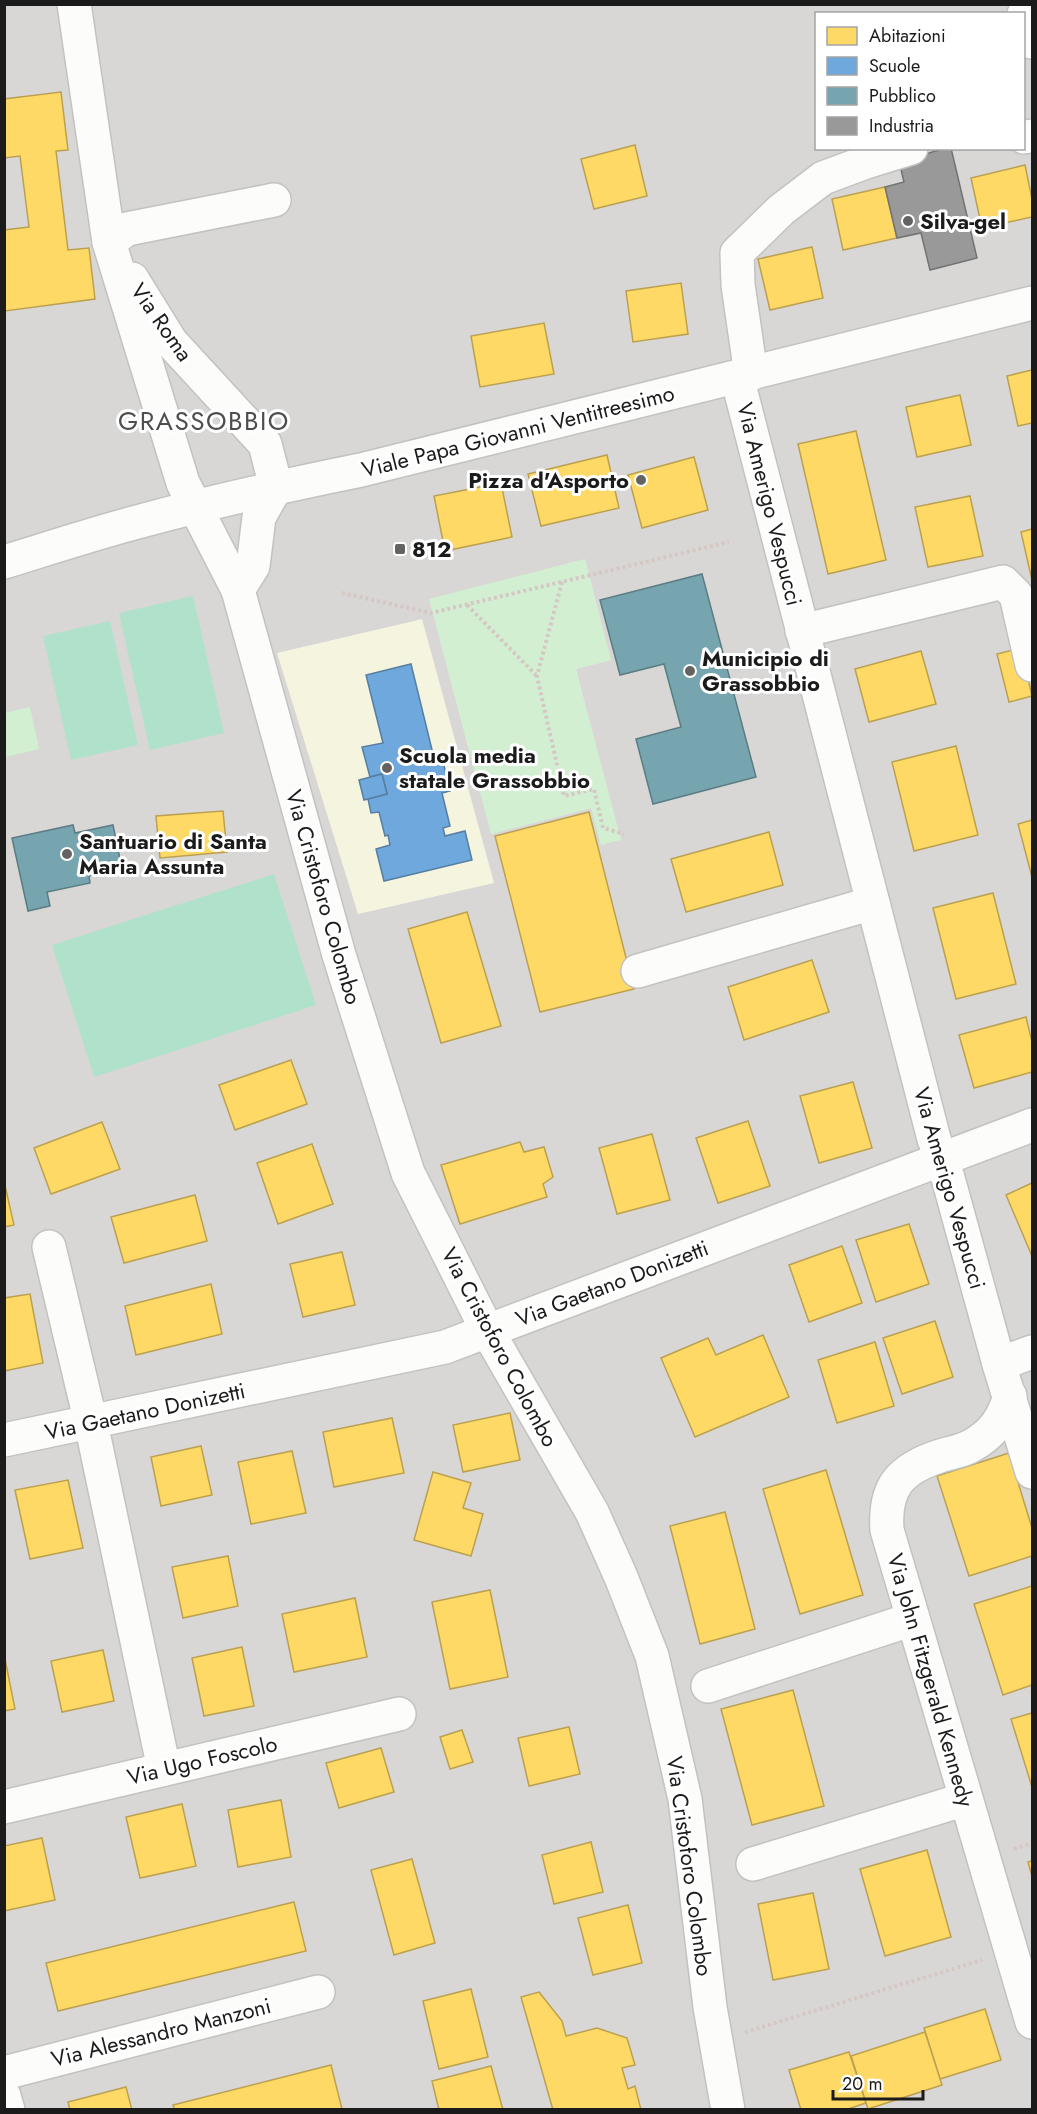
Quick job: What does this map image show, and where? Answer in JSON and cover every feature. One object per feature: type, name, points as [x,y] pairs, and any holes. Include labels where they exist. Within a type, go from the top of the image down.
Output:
[{"type":"street","name":"Via Roma","points":[[74,5],[109,242],[183,483],[195,507]]},
{"type":"street","points":[[1025,20],[1032,42]]},
{"type":"street","name":"Via Amerigo Vespucci","points":[[905,150],[823,178],[781,210],[737,253],[744,376],[802,631],[934,1139],[948,1178],[999,1364],[1032,1472]]},
{"type":"street","points":[[109,242],[127,229],[274,200]]},
{"type":"street","name":"Via Roma","points":[[109,242],[171,342],[265,444],[276,487]]},
{"type":"street","name":"Viale Papa Giovanni Ventitreesimo","points":[[4,562],[139,521],[276,487],[361,470],[1032,303]]},
{"type":"street","points":[[238,590],[253,566],[259,517],[276,487]]},
{"type":"street","name":"Via Cristoforo Colombo","points":[[195,507],[238,590],[339,955],[408,1173],[487,1330],[592,1512],[652,1656],[685,1799],[716,2040],[728,2109]]},
{"type":"street","name":"Via Amerigo Vespucci","points":[[802,631],[1003,582],[1016,594],[1032,664]]},
{"type":"street","points":[[639,971],[873,903]]},
{"type":"street","name":"Via Gaetano Donizetti","points":[[4,1440],[445,1347],[1032,1125]]},
{"type":"street","points":[[49,1247],[91,1423],[164,1769]]},
{"type":"street","points":[[999,1364],[1032,1352]]},
{"type":"street","name":"Via John Fitzgerald Kennedy","points":[[1010,1396],[1004,1414],[993,1430],[970,1447],[913,1466],[894,1485],[886,1510],[887,1530],[1032,2022]]},
{"type":"street","points":[[708,1686],[914,1619]]},
{"type":"street","name":"Via Ugo Foscolo","points":[[4,1807],[399,1714]]},
{"type":"street","points":[[753,1864],[966,1799]]},
{"type":"street","name":"Via Alessandro Manzoni","points":[[5,2096],[318,1992]]},
{"type":"path","points":[[342,594],[431,613],[729,542]]},
{"type":"path","points":[[562,582],[537,676],[564,796],[594,789],[603,828],[624,834]]},
{"type":"path","points":[[467,605],[537,676]]},
{"type":"path","points":[[1007,1851],[1032,1843]]},
{"type":"path","points":[[716,2040],[1011,1951]]},
{"type":"shaded area","points":[[5,5],[1032,5],[1032,2109],[5,2109]],"holes":[[[585,559],[610,660],[576,669],[591,808],[491,834]]]},
{"type":"shaded area","points":[[737,472],[746,509],[720,515],[712,478]]},
{"type":"shaded area","points":[[386,488],[417,620],[271,654],[269,600],[277,565],[294,540],[314,521],[344,499]]},
{"type":"shaded area","points":[[112,547],[107,568],[13,592],[19,572]]},
{"type":"shaded area","points":[[733,565],[762,582],[807,760],[780,749]]},
{"type":"shaded area","name":"Scuola media statale Grassobbio","points":[[422,619],[494,883],[358,914],[277,653]]},
{"type":"shaded area","points":[[655,991],[677,1066],[570,1097],[548,1021]]},
{"type":"shaded area","points":[[535,1057],[556,1133],[449,1164],[427,1088]]},
{"type":"green space","points":[[585,559],[611,660],[576,669],[621,840],[601,845],[591,808],[491,834],[429,599]]},
{"type":"green space","points":[[193,596],[224,733],[150,750],[119,613]]},
{"type":"green space","points":[[110,621],[138,745],[71,760],[43,636]]},
{"type":"green space","points":[[30,707],[39,749],[5,757],[5,713]]},
{"type":"green space","points":[[274,874],[316,1005],[94,1077],[52,945]]},
{"type":"building: Abitazioni","points":[[61,92],[68,150],[56,151],[68,250],[89,248],[95,299],[5,311],[4,230],[29,227],[20,156],[4,158],[4,99]]},
{"type":"building: Abitazioni","points":[[635,145],[647,196],[594,209],[581,159]]},
{"type":"building: Abitazioni","points":[[1025,165],[1032,199],[1032,217],[982,228],[971,178]]},
{"type":"building: Abitazioni","points":[[885,187],[897,238],[843,250],[832,199]]},
{"type":"building: Abitazioni","points":[[812,247],[823,298],[770,310],[758,259]]},
{"type":"building: Abitazioni","points":[[681,283],[688,334],[633,342],[626,291]]},
{"type":"building: Abitazioni","points":[[544,323],[554,374],[480,387],[471,336]]},
{"type":"building: Abitazioni","points":[[1032,370],[1032,423],[1018,426],[1007,376]]},
{"type":"building: Abitazioni","points":[[960,395],[971,445],[917,457],[906,407]]},
{"type":"building: Abitazioni","points":[[856,431],[886,560],[828,574],[798,444]]},
{"type":"building: Abitazioni","points":[[607,455],[619,508],[541,526],[528,474]]},
{"type":"building: Abitazioni","points":[[694,457],[708,510],[642,528],[628,475]]},
{"type":"building: Abitazioni","points":[[501,483],[512,537],[445,551],[434,496]]},
{"type":"building: Abitazioni","points":[[970,496],[983,556],[928,567],[915,507]]},
{"type":"building: Abitazioni","points":[[1032,529],[1032,580],[1021,532]]},
{"type":"building: Abitazioni","points":[[1021,648],[1032,696],[1009,702],[997,654]]},
{"type":"building: Abitazioni","points":[[921,651],[936,704],[869,722],[855,669]]},
{"type":"building: Abitazioni","points":[[956,746],[978,835],[914,851],[892,762]]},
{"type":"building: Abitazioni","points":[[223,811],[227,852],[160,858],[156,816]]},
{"type":"building: Abitazioni","points":[[589,812],[634,989],[540,1012],[495,836]]},
{"type":"building: Abitazioni","points":[[1032,820],[1032,877],[1018,824]]},
{"type":"building: Abitazioni","points":[[769,832],[783,885],[686,912],[671,859]]},
{"type":"building: Abitazioni","points":[[993,893],[1016,984],[956,999],[933,908]]},
{"type":"building: Abitazioni","points":[[467,912],[501,1026],[441,1043],[408,929]]},
{"type":"building: Abitazioni","points":[[812,960],[829,1012],[744,1040],[728,987]]},
{"type":"building: Abitazioni","points":[[1026,1017],[1032,1042],[1032,1072],[974,1088],[959,1035]]},
{"type":"building: Abitazioni","points":[[291,1060],[307,1104],[235,1130],[219,1085]]},
{"type":"building: Abitazioni","points":[[853,1082],[872,1148],[819,1163],[800,1096]]},
{"type":"building: Abitazioni","points":[[748,1121],[770,1186],[718,1203],[696,1138]]},
{"type":"building: Abitazioni","points":[[102,1122],[120,1169],[51,1194],[34,1148]]},
{"type":"building: Abitazioni","points":[[652,1134],[670,1200],[617,1214],[599,1148]]},
{"type":"building: Abitazioni","points":[[520,1142],[524,1152],[544,1147],[553,1177],[543,1184],[547,1197],[460,1224],[441,1165]]},
{"type":"building: Abitazioni","points":[[312,1144],[333,1204],[278,1224],[257,1163]]},
{"type":"building: Abitazioni","points":[[4,1181],[14,1225],[4,1227]]},
{"type":"building: Abitazioni","points":[[1032,1183],[1032,1256],[1006,1195]]},
{"type":"building: Abitazioni","points":[[195,1195],[207,1241],[124,1263],[111,1217]]},
{"type":"building: Abitazioni","points":[[909,1224],[929,1284],[876,1302],[856,1240]]},
{"type":"building: Abitazioni","points":[[842,1246],[862,1303],[809,1322],[789,1265]]},
{"type":"building: Abitazioni","points":[[342,1252],[355,1305],[303,1317],[290,1264]]},
{"type":"building: Abitazioni","points":[[211,1284],[222,1334],[136,1355],[125,1306]]},
{"type":"building: Abitazioni","points":[[30,1294],[43,1363],[4,1371],[4,1298]]},
{"type":"building: Abitazioni","points":[[935,1321],[953,1377],[902,1394],[883,1338]]},
{"type":"building: Abitazioni","points":[[763,1335],[789,1397],[695,1437],[661,1358],[708,1338],[716,1355]]},
{"type":"building: Abitazioni","points":[[875,1342],[894,1406],[837,1423],[818,1360]]},
{"type":"building: Abitazioni","points":[[510,1413],[520,1460],[463,1472],[453,1425]]},
{"type":"building: Abitazioni","points":[[392,1418],[404,1473],[334,1487],[323,1432]]},
{"type":"building: Abitazioni","points":[[201,1446],[212,1495],[161,1506],[151,1457]]},
{"type":"building: Abitazioni","points":[[292,1451],[306,1513],[251,1524],[238,1462]]},
{"type":"building: Abitazioni","points":[[1009,1453],[1032,1528],[1032,1556],[969,1576],[937,1476]]},
{"type":"building: Abitazioni","points":[[826,1470],[863,1595],[800,1614],[763,1489]]},
{"type":"building: Abitazioni","points":[[433,1472],[471,1483],[463,1508],[483,1514],[471,1556],[414,1540]]},
{"type":"building: Abitazioni","points":[[68,1480],[83,1548],[30,1559],[15,1490]]},
{"type":"building: Abitazioni","points":[[725,1512],[755,1629],[700,1644],[670,1526]]},
{"type":"building: Abitazioni","points":[[228,1556],[238,1606],[183,1618],[172,1567]]},
{"type":"building: Abitazioni","points":[[1032,1586],[1032,1685],[1003,1695],[974,1604]]},
{"type":"building: Abitazioni","points":[[490,1590],[508,1677],[450,1689],[432,1602]]},
{"type":"building: Abitazioni","points":[[355,1598],[367,1657],[294,1672],[282,1614]]},
{"type":"building: Abitazioni","points":[[242,1647],[254,1706],[204,1716],[192,1658]]},
{"type":"building: Abitazioni","points":[[103,1650],[114,1701],[62,1712],[51,1661]]},
{"type":"building: Abitazioni","points":[[4,1660],[15,1709],[4,1711]]},
{"type":"building: Abitazioni","points":[[793,1690],[824,1806],[752,1825],[721,1709]]},
{"type":"building: Abitazioni","points":[[1032,1713],[1032,1787],[1011,1719]]},
{"type":"building: Abitazioni","points":[[569,1727],[580,1774],[529,1786],[518,1738]]},
{"type":"building: Abitazioni","points":[[462,1730],[473,1762],[450,1769],[440,1737]]},
{"type":"building: Abitazioni","points":[[381,1748],[394,1792],[339,1808],[326,1763]]},
{"type":"building: Abitazioni","points":[[281,1800],[291,1857],[238,1867],[228,1810]]},
{"type":"building: Abitazioni","points":[[182,1804],[196,1866],[140,1878],[126,1817]]},
{"type":"building: Abitazioni","points":[[42,1838],[55,1900],[4,1911],[4,1846]]},
{"type":"building: Abitazioni","points":[[591,1842],[603,1892],[554,1904],[542,1855]]},
{"type":"building: Abitazioni","points":[[927,1850],[951,1937],[885,1956],[860,1869]]},
{"type":"building: Abitazioni","points":[[412,1859],[435,1943],[394,1955],[371,1870]]},
{"type":"building: Abitazioni","points":[[1032,1861],[1032,1876],[1028,1862]]},
{"type":"building: Abitazioni","points":[[813,1893],[829,1969],[773,1980],[758,1904]]},
{"type":"building: Abitazioni","points":[[294,1902],[306,1951],[58,2011],[46,1963]]},
{"type":"building: Abitazioni","points":[[628,1905],[642,1963],[593,1975],[578,1918]]},
{"type":"building: Abitazioni","points":[[471,1989],[488,2057],[439,2069],[423,2001]]},
{"type":"building: Abitazioni","points":[[539,1992],[562,2021],[566,2036],[597,2028],[627,2038],[635,2065],[622,2068],[628,2089],[635,2086],[641,2110],[553,2110],[521,1997]]},
{"type":"building: Abitazioni","points":[[985,2009],[1001,2060],[940,2079],[924,2028]]},
{"type":"building: Abitazioni","points":[[925,2032],[942,2085],[868,2109],[851,2056]]},
{"type":"building: Abitazioni","points":[[849,2052],[866,2103],[845,2110],[801,2110],[789,2070]]},
{"type":"building: Abitazioni","points":[[331,2065],[342,2109],[175,2110],[173,2105]]},
{"type":"building: Abitazioni","points":[[491,2066],[503,2110],[439,2110],[432,2081]]},
{"type":"building: Abitazioni","points":[[126,2087],[132,2110],[70,2110],[68,2102]]},
{"type":"building: Scuole","points":[[411,664],[434,758],[442,757],[450,791],[442,793],[450,826],[443,828],[445,836],[465,831],[472,860],[384,881],[376,849],[390,845],[388,835],[385,836],[379,812],[371,813],[368,799],[387,794],[382,774],[370,777],[362,747],[383,743],[366,675]]},
{"type":"building: Scuole","points":[[382,774],[387,794],[364,800],[359,780]]},
{"type":"building: Pubblico","points":[[702,574],[756,777],[653,804],[636,739],[681,727],[664,664],[620,675],[600,600]]},
{"type":"building: Pubblico","name":"Santuario di Santa Maria Assunta","points":[[73,825],[75,833],[113,825],[122,869],[89,876],[90,883],[47,892],[50,906],[28,911],[12,838]]},
{"type":"building: Industria","points":[[940,150],[951,150],[977,258],[930,270],[921,233],[897,238],[885,187],[904,182],[899,161]]},
{"type":"place","name":"Silva-gel","points":[[908,221]]},
{"type":"place","name":"Pizza d'Asporto","points":[[641,480]]},
{"type":"place","name":"812","points":[[400,549]]},
{"type":"place","name":"Municipio di Grassobbio","points":[[690,671]]},
{"type":"place","name":"Scuola media statale Grassobbio","points":[[387,768]]},
{"type":"place","name":"Santuario di Santa Maria Assunta","points":[[67,854]]},
{"type":"district","name":"GRASSOBBIO","points":[[204,421]]}]
